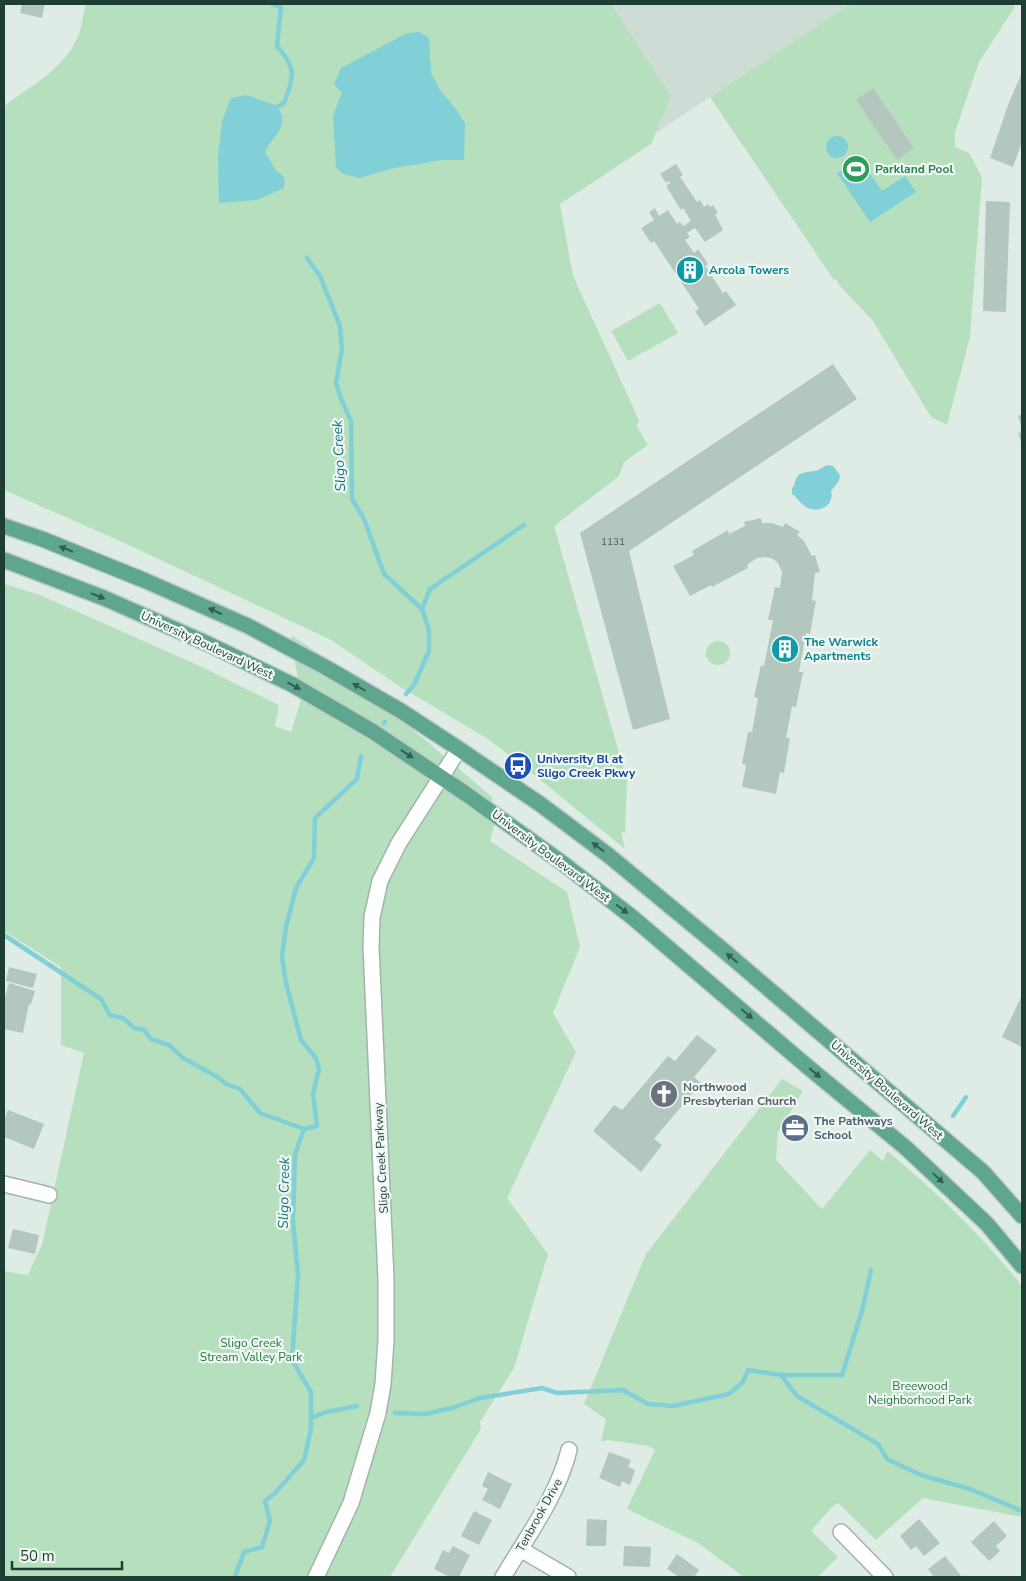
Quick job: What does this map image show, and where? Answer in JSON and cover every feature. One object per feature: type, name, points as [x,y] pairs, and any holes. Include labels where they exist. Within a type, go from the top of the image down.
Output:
[{"type":"main road","name":"University Boulevard West","points":[[4,526],[42,539],[146,581],[248,626],[402,711],[460,749],[540,804],[608,855],[694,926],[983,1172],[1022,1216]]},
{"type":"main road","name":"University Boulevard West","points":[[4,560],[112,602],[206,643],[293,685],[372,731],[442,777],[513,827],[632,917],[906,1148],[987,1224],[1022,1266]]},
{"type":"street","name":"Sligo Creek Parkway","points":[[316,1577],[351,1503],[378,1413],[383,1384],[386,1340],[386,1279],[371,947],[372,917],[380,881],[400,842],[460,749]]},
{"type":"street","points":[[4,1184],[49,1195]]},
{"type":"street","name":"Tenbrook Drive","points":[[502,1577],[556,1488],[569,1450]]},
{"type":"street","points":[[841,1532],[885,1577]]},
{"type":"street","points":[[520,1548],[568,1577]]},
{"type":"shaded area","points":[[595,4],[850,4],[653,135]]},
{"type":"green space","points":[[86,4],[611,4],[671,96],[651,144],[560,204],[573,276],[639,420],[637,426],[648,445],[624,462],[619,476],[554,526],[627,781],[625,833],[621,832],[625,849],[488,739],[399,686],[331,640],[120,541],[4,490],[4,106],[47,75],[66,56],[79,34]]},
{"type":"green space","name":"Parkland Pool","points":[[850,4],[1013,4],[1015,7],[979,62],[955,132],[955,147],[969,153],[982,177],[970,337],[947,425],[931,417],[873,321],[839,285],[836,279],[834,280],[710,97]]},
{"type":"green space","points":[[660,303],[678,333],[628,361],[611,331]]},
{"type":"green space","name":"Sligo Creek Stream Valley Park","points":[[4,584],[40,595],[200,666],[279,705],[275,726],[291,732],[301,700],[291,635],[343,670],[492,797],[494,825],[490,841],[567,892],[580,947],[553,1013],[576,1052],[507,1198],[548,1254],[514,1368],[480,1422],[481,1429],[390,1577],[4,1577],[4,1271],[28,1275],[42,1245],[84,1053],[61,1045],[61,967],[4,931]]},
{"type":"green space","points":[[718,641],[727,644],[730,653],[727,662],[718,665],[709,662],[706,653],[709,644]]},
{"type":"green space","name":"Breewood Neighborhood Park","points":[[782,1079],[803,1091],[778,1132],[776,1160],[822,1209],[870,1150],[883,1161],[887,1151],[958,1215],[991,1249],[1022,1286],[1022,1517],[923,1498],[876,1540],[838,1503],[831,1508],[811,1531],[838,1557],[818,1577],[744,1577],[698,1543],[627,1509],[655,1450],[648,1446],[608,1440],[601,1442],[606,1419],[584,1404],[646,1254]]},
{"type":"water","points":[[419,32],[429,38],[431,73],[440,90],[465,123],[464,160],[442,160],[394,168],[359,178],[344,174],[336,168],[333,115],[342,93],[334,84],[341,68],[407,33]]},
{"type":"water","points":[[246,95],[278,106],[282,123],[265,152],[275,169],[285,178],[284,188],[257,200],[219,203],[218,157],[222,121],[231,98]]},
{"type":"water","points":[[837,136],[845,139],[848,147],[845,155],[837,158],[829,155],[826,147],[829,139]]},
{"type":"water","name":"Parkland Pool","points":[[859,158],[882,191],[905,176],[916,192],[870,222],[837,173]]},
{"type":"water","points":[[828,465],[833,466],[840,475],[839,481],[831,491],[831,500],[822,509],[808,508],[792,494],[792,488],[798,476],[803,473],[816,471]]},
{"type":"building","points":[[22,4],[45,4],[42,18],[20,13]]},
{"type":"building","points":[[1022,72],[1022,142],[1013,167],[990,158],[1008,105]]},
{"type":"building","points":[[873,88],[914,148],[897,160],[856,100]]},
{"type":"building","name":"Arcola Towers","points":[[676,164],[683,175],[680,177],[697,202],[700,200],[704,207],[708,204],[710,207],[713,205],[718,213],[715,214],[723,230],[705,242],[695,228],[687,233],[690,237],[685,240],[694,253],[698,249],[708,264],[705,266],[723,293],[726,291],[736,305],[705,326],[695,311],[699,309],[654,241],[651,243],[641,228],[654,220],[649,212],[655,208],[659,216],[668,210],[677,224],[680,222],[683,226],[691,221],[683,208],[681,210],[666,186],[670,183],[669,181],[666,183],[660,174]]},
{"type":"building","points":[[986,201],[1010,202],[1006,312],[983,311]]},
{"type":"building","points":[[833,364],[857,399],[629,551],[670,719],[633,730],[580,533]]},
{"type":"building","points":[[1022,414],[1022,429],[1018,416]]},
{"type":"building","points":[[1022,432],[1022,441],[1021,442],[1018,433]]},
{"type":"building","name":"The Warwick Apartments","points":[[761,518],[762,523],[772,523],[783,527],[785,523],[800,532],[797,535],[804,541],[812,556],[815,555],[820,572],[815,573],[812,600],[816,601],[810,634],[806,633],[799,672],[803,672],[796,707],[792,706],[786,738],[790,738],[784,773],[780,772],[776,794],[742,787],[746,765],[742,764],[748,732],[752,732],[758,698],[754,697],[761,665],[764,666],[773,620],[768,620],[775,587],[780,588],[782,572],[778,563],[766,557],[757,558],[747,565],[748,568],[690,596],[673,566],[694,555],[692,551],[728,530],[729,534],[745,526],[744,522]]},
{"type":"building","points":[[9,967],[37,974],[33,988],[6,981]]},
{"type":"building","points":[[9,983],[35,991],[31,1004],[29,1004],[23,1033],[4,1029],[4,997]]},
{"type":"building","points":[[1022,995],[1022,1047],[1002,1037]]},
{"type":"building","name":"Northwood Presbyterian Church","points":[[697,1035],[717,1050],[694,1077],[701,1083],[654,1139],[662,1145],[641,1172],[593,1131],[614,1105],[622,1110],[668,1056],[675,1061]]},
{"type":"building","points":[[8,1110],[44,1124],[34,1149],[4,1137],[4,1120]]},
{"type":"building","points":[[13,1229],[39,1235],[35,1254],[8,1248]]},
{"type":"building","points":[[609,1452],[631,1460],[628,1467],[635,1470],[630,1485],[622,1481],[620,1487],[599,1478]]},
{"type":"building","points":[[488,1472],[512,1484],[500,1509],[482,1500],[488,1489],[482,1486]]},
{"type":"building","points":[[474,1511],[492,1520],[479,1545],[461,1536]]},
{"type":"building","points":[[587,1519],[607,1520],[606,1546],[586,1546]]},
{"type":"building","points":[[919,1519],[940,1543],[924,1556],[916,1546],[911,1550],[900,1536]]},
{"type":"building","points":[[994,1521],[1007,1536],[996,1546],[1000,1551],[989,1561],[971,1542]]},
{"type":"building","points":[[453,1546],[470,1555],[459,1577],[450,1577],[434,1569],[443,1550],[449,1553]]},
{"type":"building","points":[[624,1546],[651,1547],[650,1567],[623,1566]]},
{"type":"building","points":[[677,1554],[699,1570],[694,1577],[679,1577],[667,1569]]},
{"type":"building","points":[[945,1556],[962,1577],[934,1577],[928,1569]]},
{"type":"waterway","name":"Sligo Creek","points":[[272,4],[281,7],[277,46],[288,61],[292,73],[284,103],[273,109]]},
{"type":"waterway","name":"Sligo Creek","points":[[307,258],[320,276],[340,326],[342,349],[336,383],[351,421],[352,499],[364,519],[384,574],[422,609],[429,630],[429,651],[414,685],[406,694]]},
{"type":"waterway","points":[[422,609],[430,589],[524,525]]},
{"type":"waterway","name":"Sligo Creek","points":[[235,1577],[244,1552],[262,1547],[270,1521],[265,1501],[275,1493],[304,1460],[311,1429],[311,1392],[292,1360],[298,1275],[293,1222],[295,1154],[304,1129],[317,1126],[313,1094],[319,1069],[316,1058],[301,1040],[286,983],[282,957],[286,927],[296,888],[314,858],[315,818],[357,779],[361,756]]},
{"type":"waterway","points":[[4,935],[101,999],[110,1015],[123,1018],[134,1028],[144,1030],[151,1039],[169,1045],[183,1058],[216,1076],[226,1084],[240,1089],[260,1113],[304,1129]]},
{"type":"waterway","points":[[953,1116],[966,1097]]},
{"type":"waterway","points":[[395,1413],[425,1414],[452,1408],[480,1398],[542,1388],[557,1393],[623,1390],[648,1404],[673,1406],[729,1394],[743,1382],[748,1370],[781,1375],[842,1375],[862,1311],[871,1270]]},
{"type":"waterway","points":[[781,1375],[797,1396],[878,1444],[887,1459],[921,1475],[970,1489],[1022,1511]]},
{"type":"waterway","points":[[311,1418],[326,1412],[357,1406]]},
{"type":"place","name":"Parkland Pool","points":[[856,169]]},
{"type":"place","name":"Arcola Towers","points":[[690,270]]},
{"type":"place","name":"The Warwick Apartments","points":[[785,649]]},
{"type":"place","name":"University Bl at Sligo Creek Pkwy","points":[[518,766]]},
{"type":"place","name":"Northwood Presbyterian Church","points":[[664,1094]]},
{"type":"place","name":"The Pathways School","points":[[795,1128]]}]
